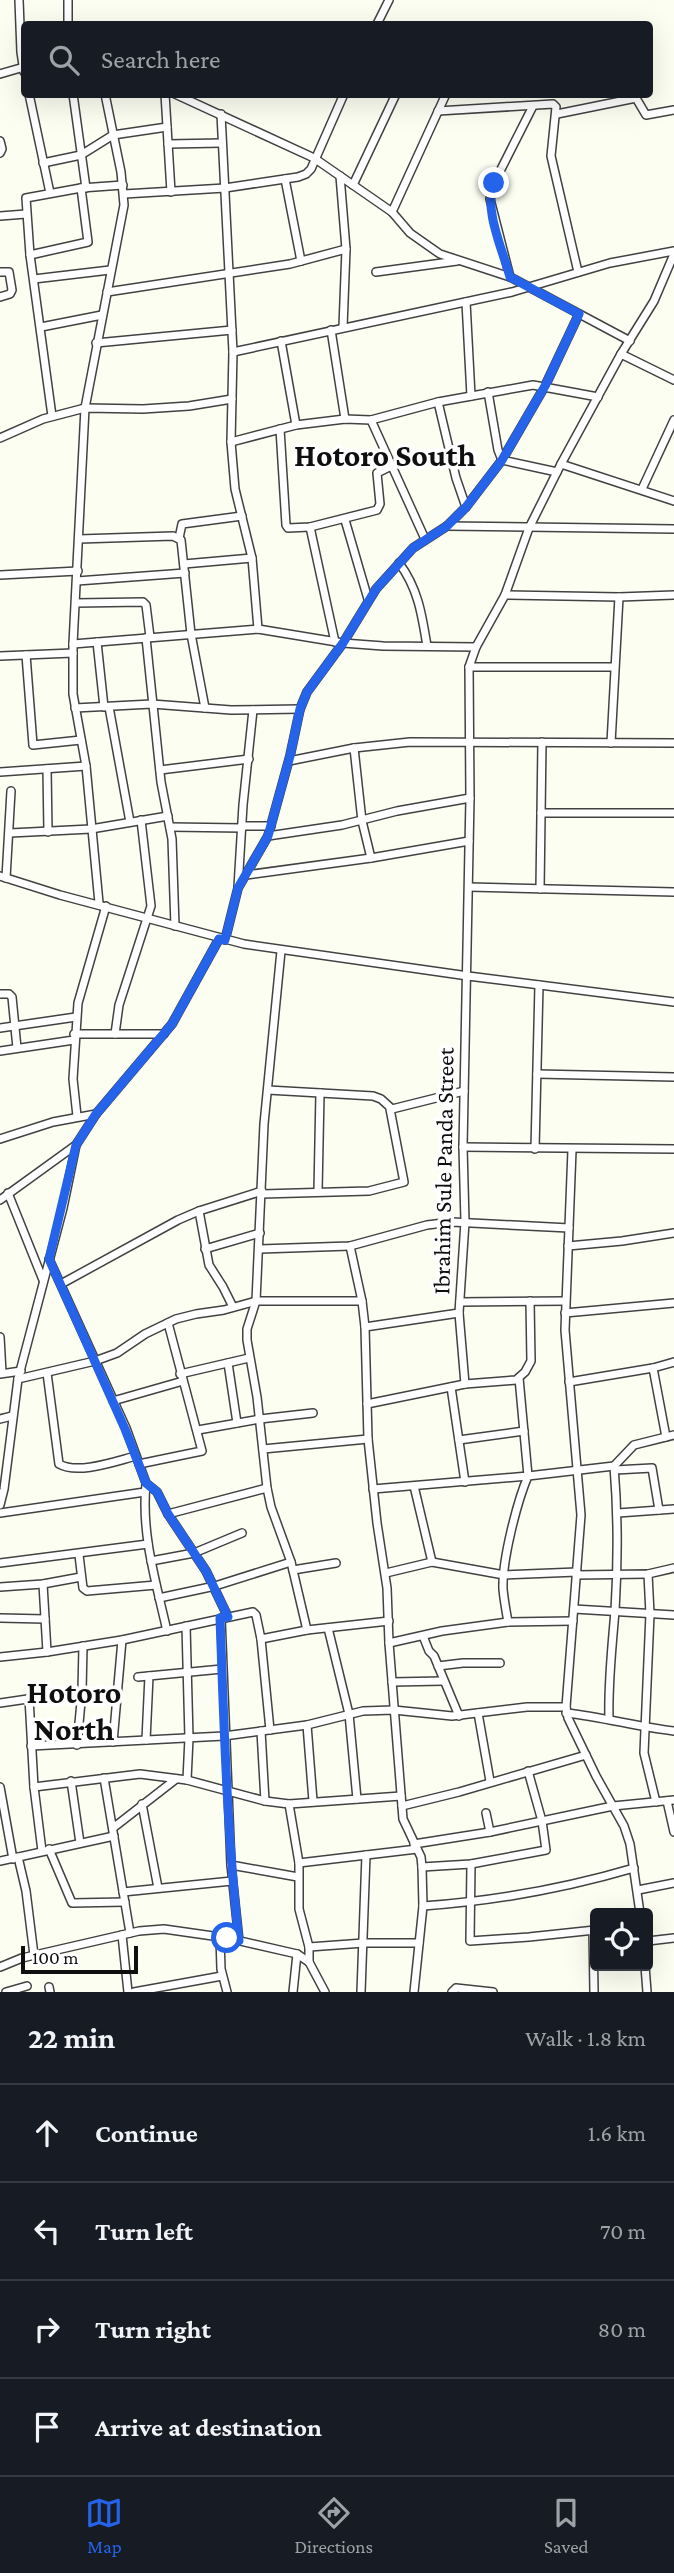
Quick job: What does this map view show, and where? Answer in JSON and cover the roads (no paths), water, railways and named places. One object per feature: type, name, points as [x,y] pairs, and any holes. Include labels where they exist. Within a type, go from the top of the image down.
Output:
[{"type":"street","points":[[19,0],[21,28]]},
{"type":"street","points":[[68,0],[68,21]]},
{"type":"street","points":[[378,21],[388,0]]},
{"type":"street","points":[[0,74],[21,70]]},
{"type":"street","points":[[30,98],[50,193]]},
{"type":"street","points":[[30,256],[88,242],[73,98]]},
{"type":"street","points":[[77,1116],[73,1079],[76,1017],[103,905],[91,829],[86,766],[75,708],[73,643],[85,408],[110,270],[121,227],[124,194],[106,98]]},
{"type":"street","points":[[165,98],[172,191]]},
{"type":"street","points":[[184,98],[314,158],[391,212],[423,244],[458,261],[510,277],[630,341]]},
{"type":"street","points":[[124,194],[225,187],[306,174],[342,98]]},
{"type":"street","points":[[353,185],[394,98]]},
{"type":"street","points":[[391,212],[444,98]]},
{"type":"street","points":[[557,114],[636,98],[646,114],[674,110]]},
{"type":"street","points":[[438,111],[553,104],[556,107],[551,156],[578,272]]},
{"type":"street","points":[[510,277],[490,200],[494,183],[533,106]]},
{"type":"street","points":[[220,114],[233,352],[231,442],[235,489],[252,558],[258,629]]},
{"type":"street","points":[[43,163],[80,155],[113,135],[167,127]]},
{"type":"street","points":[[0,141],[0,153]]},
{"type":"street","points":[[168,144],[222,143]]},
{"type":"street","points":[[340,176],[346,249],[343,327]]},
{"type":"street","points":[[285,179],[301,261]]},
{"type":"street","points":[[52,416],[30,256],[26,198],[83,188],[123,185]]},
{"type":"street","points":[[0,216],[26,214]]},
{"type":"street","points":[[107,292],[301,261],[346,249]]},
{"type":"street","points":[[233,352],[466,302],[578,272],[674,253]]},
{"type":"street","name":"Ibrahim Sule Panda Street","points":[[365,1327],[459,1313],[465,1222],[463,1147],[469,887],[469,667],[476,646],[505,595],[530,528],[557,472],[621,354],[654,302],[674,253]]},
{"type":"street","points":[[376,272],[458,261]]},
{"type":"street","points":[[34,279],[110,270]]},
{"type":"street","points":[[0,272],[9,272],[12,290],[10,294],[0,297]]},
{"type":"street","points":[[466,302],[471,396]]},
{"type":"street","points":[[238,888],[268,836],[300,709],[307,692],[368,599],[425,538],[447,526],[466,507],[502,460],[545,386],[579,314]]},
{"type":"street","points":[[41,327],[102,315]]},
{"type":"street","points":[[96,343],[232,330]]},
{"type":"street","points":[[331,330],[345,419]]},
{"type":"street","points":[[281,341],[296,425]]},
{"type":"street","points":[[621,354],[674,380]]},
{"type":"street","points":[[231,442],[296,425],[345,419],[371,420],[438,402],[533,385],[598,397]]},
{"type":"street","points":[[488,392],[502,460]]},
{"type":"street","points":[[0,438],[52,416],[85,408],[143,409],[189,406],[232,399]]},
{"type":"street","points":[[438,402],[456,478],[466,507]]},
{"type":"street","points":[[371,420],[425,538]]},
{"type":"street","points":[[642,489],[674,420]]},
{"type":"street","points":[[280,429],[286,525],[293,528],[345,520],[377,510],[380,504],[377,473],[391,466]]},
{"type":"street","points":[[502,460],[557,472]]},
{"type":"street","points":[[561,464],[674,501]]},
{"type":"street","points":[[205,708],[191,634],[180,538],[182,524],[242,516]]},
{"type":"street","points":[[345,520],[368,599]]},
{"type":"street","points":[[447,526],[674,529]]},
{"type":"street","points":[[310,527],[339,643]]},
{"type":"street","points":[[79,540],[173,536],[180,538]]},
{"type":"street","points":[[78,581],[252,558]]},
{"type":"street","points":[[399,563],[410,578],[420,602],[428,646]]},
{"type":"street","points":[[0,575],[78,570]]},
{"type":"street","points":[[505,595],[674,595]]},
{"type":"street","points":[[611,743],[619,597]]},
{"type":"street","points":[[76,603],[143,602],[146,605],[152,704],[170,827],[175,926]]},
{"type":"street","points":[[73,643],[258,629],[339,643],[476,646]]},
{"type":"street","points":[[97,642],[130,822]]},
{"type":"street","points":[[0,656],[73,653]]},
{"type":"street","points":[[26,655],[33,745],[81,740]]},
{"type":"street","points":[[469,667],[614,667]]},
{"type":"street","points":[[75,708],[152,704],[253,710],[300,709]]},
{"type":"street","points":[[0,1505],[3,1466],[20,1375],[76,1145],[96,1114],[172,1024],[222,939],[238,888],[253,710]]},
{"type":"street","points":[[289,761],[354,748],[410,742],[674,743]]},
{"type":"street","points":[[540,888],[542,742]]},
{"type":"street","points":[[354,748],[362,821],[371,858]]},
{"type":"street","points":[[160,770],[250,759]]},
{"type":"street","points":[[0,772],[86,766]]},
{"type":"street","points":[[47,769],[48,832]]},
{"type":"street","points":[[11,790],[10,833],[3,877],[222,939],[281,951],[674,1002]]},
{"type":"street","points":[[268,836],[362,821],[397,810],[470,798]]},
{"type":"street","points":[[541,813],[674,813]]},
{"type":"street","points":[[10,833],[91,829],[169,816]]},
{"type":"street","points":[[115,1034],[119,1006],[151,901],[141,820]]},
{"type":"street","points":[[170,827],[271,826]]},
{"type":"street","points":[[246,875],[469,841]]},
{"type":"street","points":[[469,887],[674,892]]},
{"type":"street","points":[[281,951],[268,1090],[256,1301],[247,1329],[267,1488],[292,1566],[307,1630]]},
{"type":"street","points":[[535,1149],[539,985]]},
{"type":"street","points":[[0,994],[12,995],[17,1048]]},
{"type":"street","points":[[0,1028],[76,1017]]},
{"type":"street","points":[[0,1051],[74,1037],[164,1034]]},
{"type":"street","points":[[537,1074],[674,1077]]},
{"type":"street","points":[[61,1284],[199,1211],[262,1193],[369,1191],[404,1182],[390,1109],[377,1097],[268,1090]]},
{"type":"street","points":[[390,1109],[464,1091]]},
{"type":"street","points":[[318,1191],[320,1093]]},
{"type":"street","points":[[0,1139],[77,1116],[96,1114]]},
{"type":"street","points":[[0,1200],[76,1145]]},
{"type":"street","points":[[463,1147],[674,1149]]},
{"type":"street","points":[[572,1150],[565,1313],[581,1515],[566,1710],[627,1835],[640,1908]]},
{"type":"street","points":[[8,1194],[43,1280]]},
{"type":"street","points":[[199,1211],[209,1265],[233,1307]]},
{"type":"street","points":[[260,1249],[350,1246],[428,1225],[465,1222],[569,1228]]},
{"type":"street","points":[[205,1250],[260,1233]]},
{"type":"street","points":[[568,1246],[674,1233]]},
{"type":"street","points":[[350,1246],[365,1327],[368,1439],[386,1573],[403,1819],[422,1867],[423,1906],[414,1992]]},
{"type":"street","points":[[49,1259],[113,1401],[146,1488],[144,1513],[148,1544],[167,1631]]},
{"type":"street","points":[[0,1337],[1,1374],[47,1373],[117,1353],[145,1334],[196,1314],[256,1301],[362,1301]]},
{"type":"street","points":[[367,1404],[465,1384],[514,1381],[519,1378],[531,1361],[530,1301]]},
{"type":"street","points":[[460,1302],[565,1301]]},
{"type":"street","points":[[565,1313],[674,1304]]},
{"type":"street","points":[[459,1313],[465,1384]]},
{"type":"street","points":[[47,1373],[59,1464],[65,1468],[199,1453],[203,1447],[168,1323]]},
{"type":"street","points":[[113,1401],[249,1358]]},
{"type":"street","points":[[569,1381],[653,1368],[674,1362]]},
{"type":"street","points":[[228,1363],[237,1423]]},
{"type":"street","points":[[609,1718],[608,1684],[617,1573],[618,1513],[615,1468],[634,1445],[670,1436],[653,1368]]},
{"type":"street","points":[[508,1622],[504,1575],[511,1537],[528,1476],[519,1378]]},
{"type":"street","points":[[451,1387],[465,1482]]},
{"type":"street","points":[[198,1430],[313,1413]]},
{"type":"street","points":[[0,1419],[12,1416]]},
{"type":"street","points":[[459,1440],[524,1431]]},
{"type":"street","points":[[263,1449],[368,1439]]},
{"type":"street","points":[[373,1489],[528,1476],[577,1469],[652,1468],[659,1510]]},
{"type":"street","points":[[414,1486],[432,1562]]},
{"type":"street","points":[[0,1513],[146,1488],[157,1492],[168,1514],[215,1586],[224,1617],[222,1669],[226,1789],[239,1941]]},
{"type":"street","points":[[168,1514],[267,1488]]},
{"type":"street","points":[[618,1513],[674,1509]]},
{"type":"street","points":[[151,1561],[194,1553],[243,1533]]},
{"type":"street","points":[[0,1563],[79,1555],[148,1544]]},
{"type":"street","points":[[79,1555],[83,1588],[87,1591],[156,1584]]},
{"type":"street","points":[[386,1573],[432,1562],[504,1575],[648,1574],[674,1568]]},
{"type":"street","points":[[159,1598],[292,1566],[336,1563]]},
{"type":"street","points":[[648,1574],[650,1614],[643,1728],[647,1772],[656,1802]]},
{"type":"street","points":[[0,1587],[43,1584],[82,1577]]},
{"type":"street","points":[[43,1584],[47,1652]]},
{"type":"street","points":[[574,1609],[674,1615]]},
{"type":"street","points":[[0,1657],[122,1640],[253,1612],[261,1639],[270,1730]]},
{"type":"street","points":[[0,1618],[45,1619]]},
{"type":"street","points":[[261,1639],[388,1620]]},
{"type":"street","points":[[389,1643],[508,1622],[573,1621]]},
{"type":"street","points":[[186,1626],[189,1738],[187,1780]]},
{"type":"street","points":[[328,1628],[349,1714],[356,1799]]},
{"type":"street","points":[[423,1636],[459,1716]]},
{"type":"street","points":[[113,1742],[122,1640]]},
{"type":"street","points":[[77,1745],[83,1646]]},
{"type":"street","points":[[438,1666],[500,1663]]},
{"type":"street","points":[[138,1677],[222,1669]]},
{"type":"street","points":[[146,1740],[149,1676]]},
{"type":"street","points":[[392,1682],[443,1681]]},
{"type":"street","points":[[0,1703],[82,1691]]},
{"type":"street","points":[[29,1698],[34,1787],[46,1850],[72,1903],[125,1902]]},
{"type":"street","points":[[32,1746],[224,1736],[307,1725],[349,1714],[394,1710],[433,1716],[459,1716],[527,1707],[566,1710],[643,1728],[674,1731]]},
{"type":"street","points":[[478,1713],[490,1782]]},
{"type":"street","points":[[307,1725],[313,1801]]},
{"type":"street","points":[[261,1731],[265,1801]]},
{"type":"street","points":[[402,1806],[586,1755]]},
{"type":"street","points":[[422,1867],[471,1864],[547,1850],[528,1771]]},
{"type":"street","points":[[34,1787],[140,1774],[187,1780],[265,1801],[289,1804],[401,1796]]},
{"type":"street","points":[[104,1778],[125,1902],[128,1992]]},
{"type":"street","points":[[0,1861],[80,1843],[113,1832],[142,1804],[177,1779]]},
{"type":"street","points":[[71,1781],[80,1843]]},
{"type":"street","points":[[0,1787],[1,1805],[26,1891],[34,1955]]},
{"type":"street","points":[[299,1863],[415,1847],[613,1805],[670,1801],[674,1832]]},
{"type":"street","points":[[142,1804],[158,1888]]},
{"type":"street","points":[[289,1804],[299,1863],[299,1909],[309,1947],[309,1962],[325,1992]]},
{"type":"street","points":[[486,1813],[490,1832]]},
{"type":"street","points":[[361,1992],[366,1855]]},
{"type":"street","points":[[231,1864],[298,1877]]},
{"type":"street","points":[[471,1864],[469,1936],[472,1941],[590,1930]]},
{"type":"street","points":[[423,1906],[472,1902],[586,1882],[634,1868]]},
{"type":"street","points":[[123,1892],[232,1881]]},
{"type":"street","points":[[638,1890],[674,1883]]},
{"type":"street","points":[[0,1956],[2,1966],[34,1955],[126,1934],[163,1929],[220,1937],[297,1954],[309,1962]]},
{"type":"street","points":[[220,1937],[222,1976],[227,1992]]},
{"type":"street","points":[[653,1940],[674,1938]]},
{"type":"street","points":[[309,1947],[364,1942],[419,1943]]},
{"type":"street","points":[[293,1992],[297,1954]]},
{"type":"street","points":[[594,1971],[594,1992]]},
{"type":"street","points":[[645,1971],[647,1992]]},
{"type":"street","points":[[134,1992],[222,1976]]},
{"type":"street","points":[[181,1982],[184,1992]]},
{"type":"street","points":[[6,1992],[27,1986]]},
{"type":"street","points":[[452,1992],[456,1989],[493,1992]]},
{"type":"district","name":"Hotoro South","points":[[385,455]]},
{"type":"district","name":"Hotoro North","points":[[74,1710]]}]
